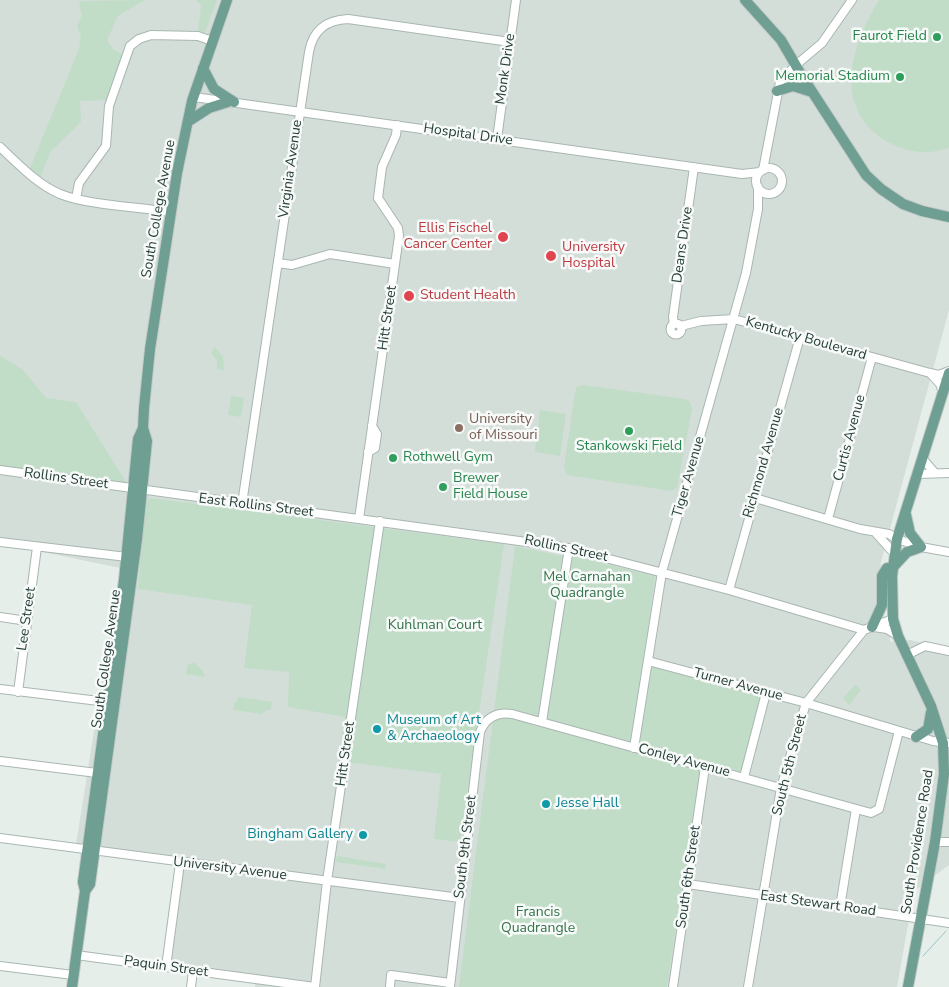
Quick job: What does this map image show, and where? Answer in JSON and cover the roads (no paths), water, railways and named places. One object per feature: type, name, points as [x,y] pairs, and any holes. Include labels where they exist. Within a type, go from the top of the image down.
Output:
[{"type":"main road","name":"South College Avenue","points":[[72,987],[85,891],[83,882],[91,851],[138,489],[138,440],[143,428],[150,349],[170,212],[194,97],[227,0]]},
{"type":"main road","points":[[745,0],[776,33],[860,167],[873,182],[903,204],[922,211],[949,217]]},
{"type":"main road","points":[[203,68],[214,89],[231,102]]},
{"type":"main road","points":[[777,91],[793,86],[812,92]]},
{"type":"main road","points":[[188,121],[209,108],[231,102]]},
{"type":"main road","name":"South Providence Road","points":[[890,568],[897,539],[949,372]]},
{"type":"main road","name":"South College Avenue","points":[[91,851],[97,773],[126,557],[138,489]]},
{"type":"main road","points":[[868,628],[882,605],[882,576],[910,550],[921,547],[910,533],[906,512]]},
{"type":"main road","name":"South Providence Road","points":[[897,539],[891,550],[890,568],[893,619],[898,636],[946,743],[944,774],[934,842],[908,987]]},
{"type":"main road","points":[[916,737],[928,729],[931,720],[931,706]]},
{"type":"street","name":"Monk Drive","points":[[496,139],[516,0]]},
{"type":"street","points":[[768,151],[774,170],[780,175],[782,184],[777,191],[768,194],[757,185],[768,151],[777,91],[784,76],[822,44],[852,0]]},
{"type":"street","name":"Virginia Avenue","points":[[242,504],[311,43],[320,28],[336,20],[371,22],[510,42]]},
{"type":"street","points":[[76,199],[79,183],[106,146],[109,106],[130,46],[139,39],[151,35],[198,36],[212,41]]},
{"type":"street","name":"Hospital Drive","points":[[194,97],[742,174],[761,171]]},
{"type":"street","name":"Hitt Street","points":[[359,519],[396,264],[399,232],[378,198],[382,167],[396,135],[397,125]]},
{"type":"street","points":[[0,146],[33,177],[60,194],[76,199],[170,212]]},
{"type":"street","name":"Deans Drive","points":[[678,325],[673,317],[694,167]]},
{"type":"street","points":[[761,171],[774,170]]},
{"type":"street","name":"Hospital Drive","points":[[742,174],[757,185]]},
{"type":"street","name":"Tiger Avenue","points":[[634,748],[662,572],[746,274],[758,208],[757,185]]},
{"type":"street","name":"Tiger Avenue","points":[[758,208],[768,194]]},
{"type":"street","points":[[278,263],[292,265],[330,254],[396,264]]},
{"type":"street","name":"Kentucky Boulevard","points":[[678,325],[734,319],[930,373],[939,375],[949,372]]},
{"type":"street","name":"Richmond Avenue","points":[[729,590],[800,337]]},
{"type":"street","name":"Curtis Avenue","points":[[828,519],[872,357]]},
{"type":"street","points":[[930,373],[936,379],[943,392]]},
{"type":"street","points":[[922,458],[935,473]]},
{"type":"street","name":"Rollins Street","points":[[0,470],[138,489]]},
{"type":"street","points":[[918,474],[949,473]]},
{"type":"street","name":"East Rollins Street","points":[[138,489],[380,521]]},
{"type":"street","points":[[754,498],[875,532],[889,534],[897,539],[921,547],[949,552]]},
{"type":"street","name":"Hitt Street","points":[[315,987],[328,881],[380,521]]},
{"type":"street","name":"Rollins Street","points":[[380,521],[569,548],[868,628]]},
{"type":"street","points":[[875,532],[891,550]]},
{"type":"street","points":[[0,542],[126,557]]},
{"type":"street","name":"Lee Street","points":[[18,692],[37,547]]},
{"type":"street","points":[[542,722],[569,548]]},
{"type":"street","points":[[0,617],[27,621]]},
{"type":"street","points":[[868,628],[893,619]]},
{"type":"street","points":[[868,628],[887,629],[898,636]]},
{"type":"street","name":"South 5th Street","points":[[748,987],[780,788],[806,703],[868,628]]},
{"type":"street","points":[[907,655],[925,646],[949,650]]},
{"type":"street","name":"Turner Avenue","points":[[648,661],[806,703],[916,737],[946,743]]},
{"type":"street","points":[[0,689],[107,702]]},
{"type":"street","points":[[744,777],[766,692]]},
{"type":"street","name":"Conley Avenue","points":[[497,714],[512,714],[871,813],[880,809],[899,731]]},
{"type":"street","name":"South 9th Street","points":[[450,985],[480,732],[489,718],[497,714]]},
{"type":"street","points":[[0,761],[97,773]]},
{"type":"street","name":"South 6th Street","points":[[673,987],[705,767]]},
{"type":"street","points":[[840,907],[856,809]]},
{"type":"street","name":"University Avenue","points":[[0,838],[180,863],[460,898]]},
{"type":"street","points":[[934,842],[949,842]]},
{"type":"street","points":[[166,967],[180,863]]},
{"type":"street","name":"East Stewart Road","points":[[688,884],[949,923]]},
{"type":"street","name":"Paquin Street","points":[[76,955],[315,987]]},
{"type":"street","points":[[0,966],[73,975]]},
{"type":"street","points":[[191,987],[193,971]]},
{"type":"street","points":[[390,987],[391,975],[450,985]]},
{"type":"waterway","points":[[923,956],[946,931]]},
{"type":"place","name":"Faurot Field","points":[[937,37]]},
{"type":"place","name":"Memorial Stadium","points":[[900,77]]},
{"type":"place","name":"Ellis Fischel Cancer Center","points":[[503,237]]},
{"type":"place","name":"University Hospital","points":[[551,256]]},
{"type":"place","name":"Student Health","points":[[409,296]]},
{"type":"place","name":"University of Missouri","points":[[459,428]]},
{"type":"place","name":"Stankowski Field","points":[[629,431]]},
{"type":"place","name":"Rothwell Gym","points":[[393,458]]},
{"type":"place","name":"Brewer Field House","points":[[443,487]]},
{"type":"place","name":"Museum of Art & Archaeology","points":[[377,729]]},
{"type":"place","name":"Jesse Hall","points":[[546,804]]},
{"type":"place","name":"Bingham Gallery","points":[[363,835]]},
{"type":"park label","name":"Mel Carnahan Quadrangle","points":[[587,586]]},
{"type":"park label","name":"Kuhlman Court","points":[[435,626]]},
{"type":"park label","name":"Francis Quadrangle","points":[[538,922]]}]
